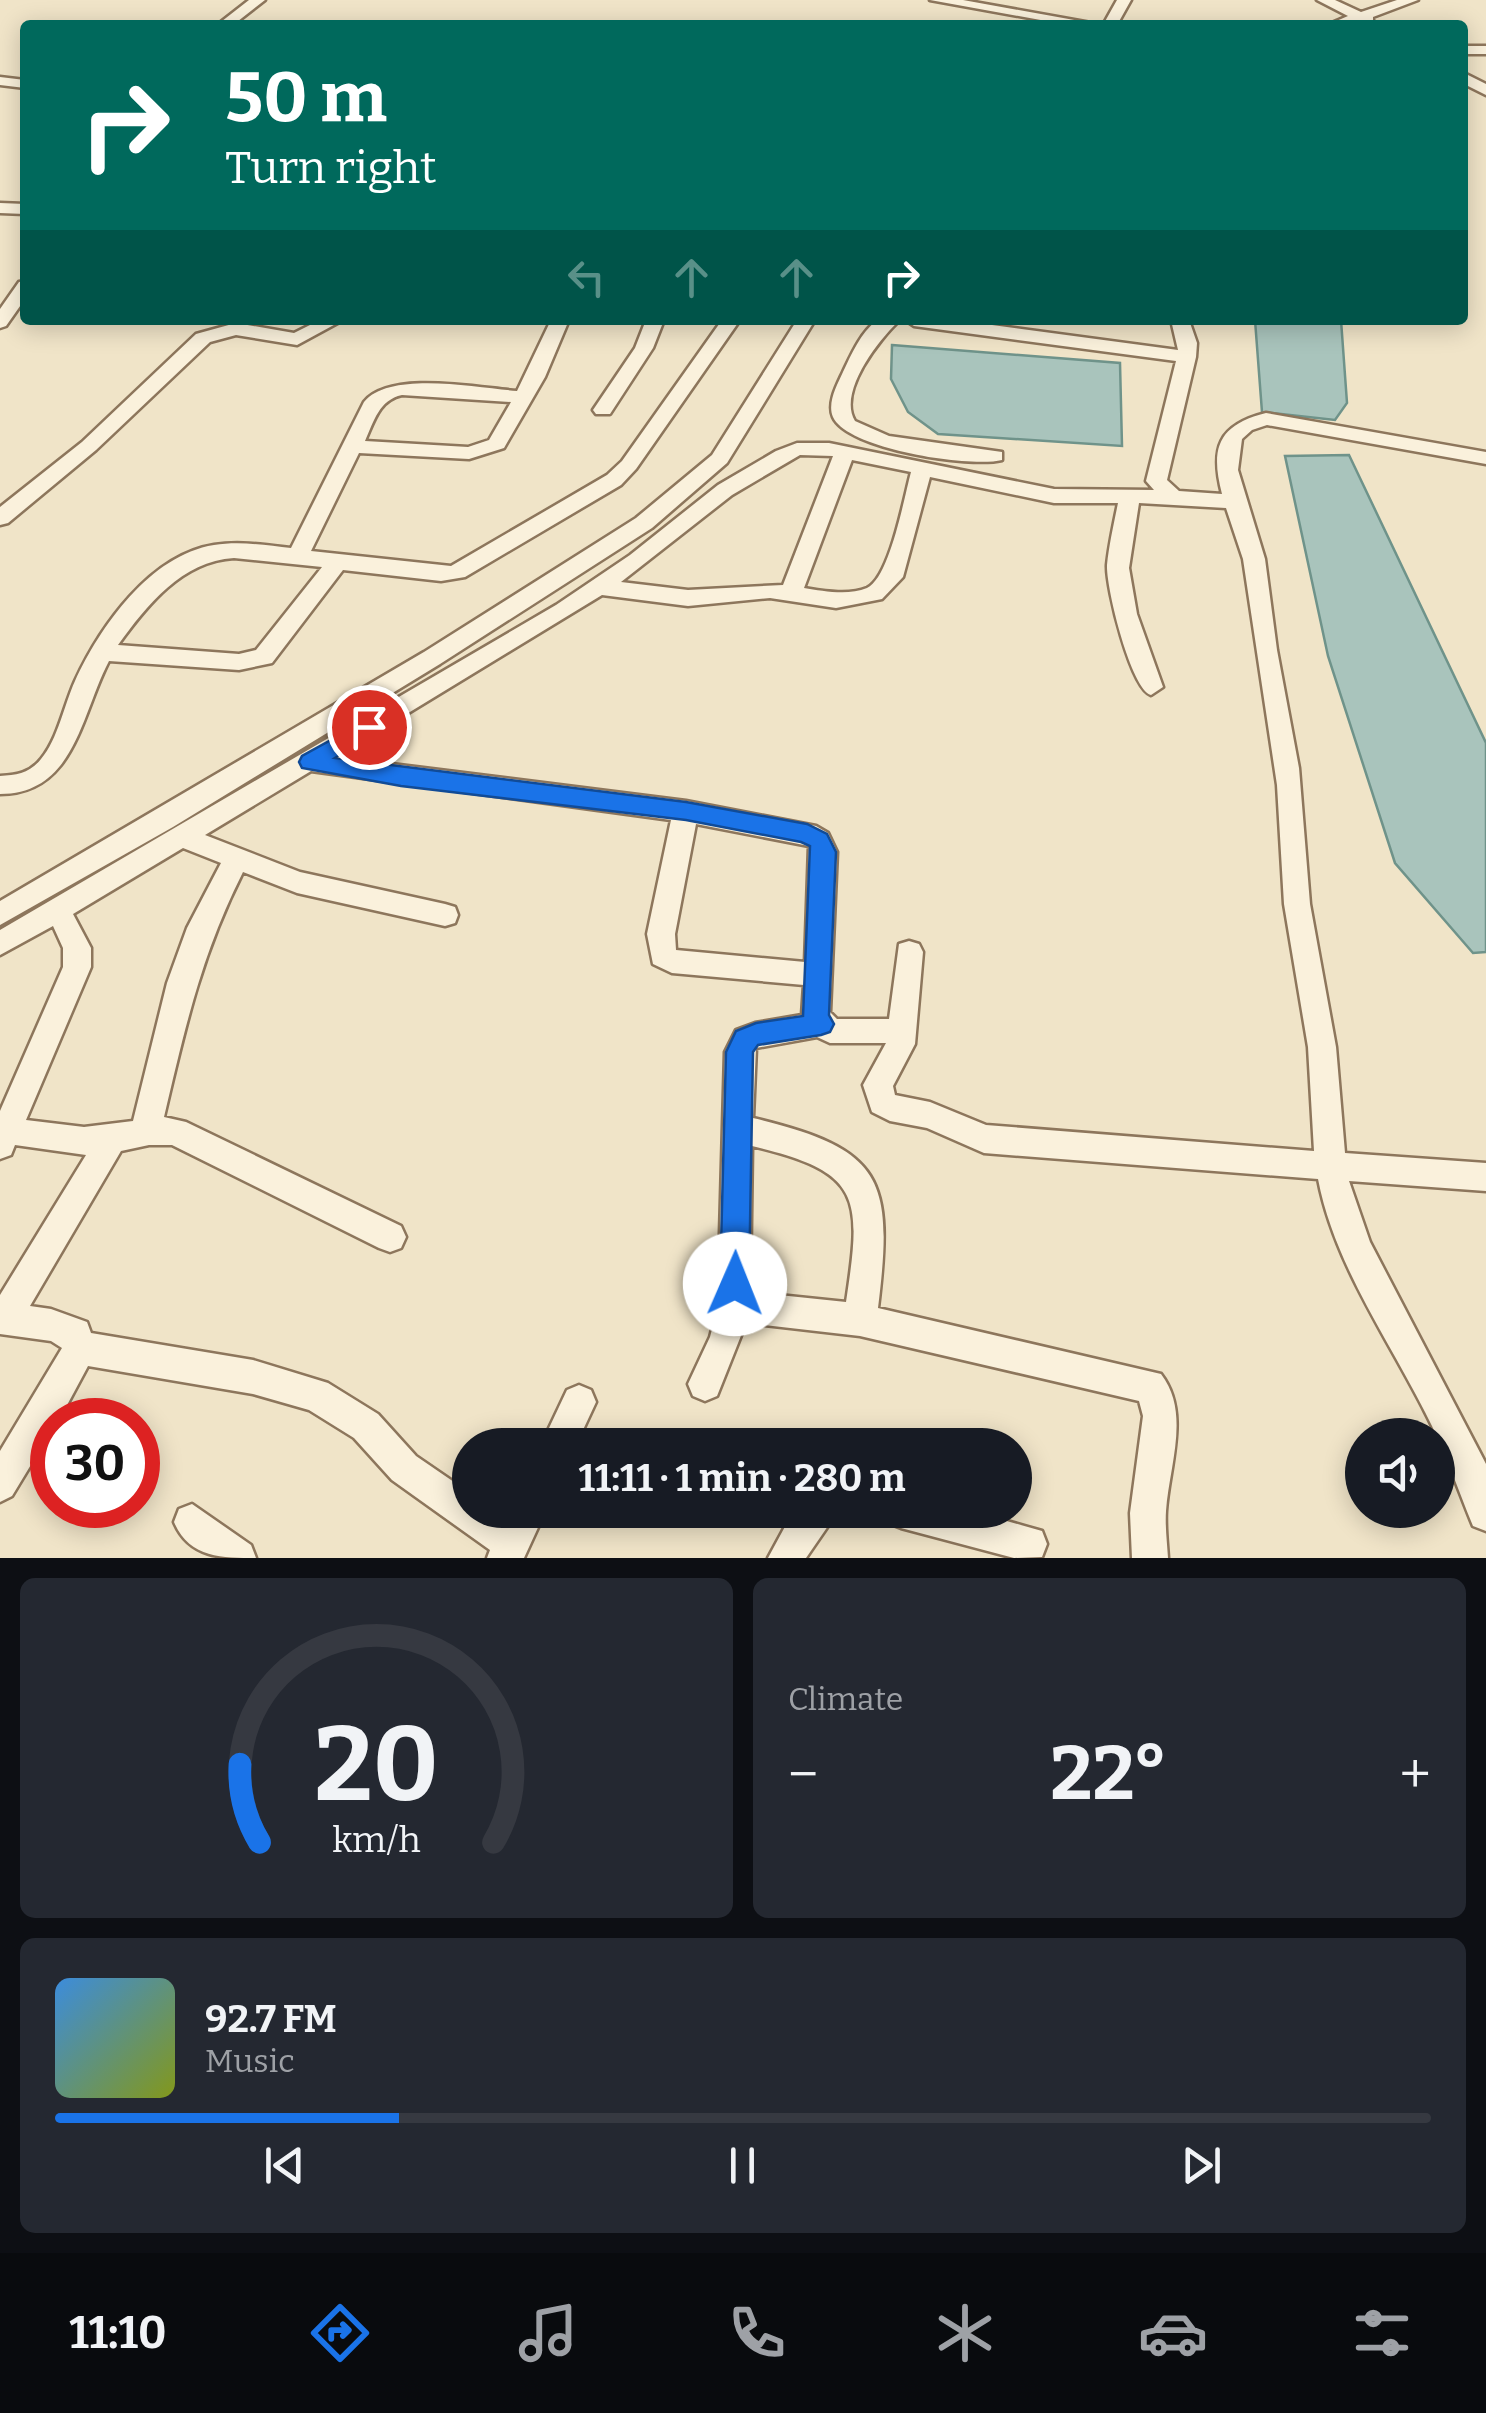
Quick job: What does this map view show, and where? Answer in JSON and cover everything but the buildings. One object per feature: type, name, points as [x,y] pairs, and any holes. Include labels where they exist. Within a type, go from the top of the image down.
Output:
[{"type":"street","points":[[231,20],[258,0]]},
{"type":"street","points":[[937,0],[1063,20]]},
{"type":"street","points":[[1324,0],[1367,20]]},
{"type":"street","points":[[1371,20],[1411,0]]},
{"type":"street","points":[[0,322],[20,293]]},
{"type":"street","points":[[0,518],[89,446],[213,327],[297,339],[324,325]]},
{"type":"street","points":[[352,446],[453,453],[485,451],[497,444],[558,325]]},
{"type":"street","points":[[603,410],[644,348],[653,325]]},
{"type":"street","points":[[0,784],[33,781],[45,774],[102,652],[153,591],[197,555],[236,551],[411,567],[448,575],[593,495],[629,465],[727,325]]},
{"type":"street","points":[[0,914],[365,699],[644,523],[720,459],[803,325]]},
{"type":"street","points":[[880,325],[860,356],[844,393],[841,415],[848,428],[874,440],[995,456]]},
{"type":"street","points":[[950,325],[1187,358]]},
{"type":"street","points":[[1173,497],[1156,481],[1187,358],[1188,343],[1182,325]]},
{"type":"street","points":[[297,557],[374,402],[391,389],[523,397]]},
{"type":"street","points":[[1486,458],[1290,422],[1246,422],[1234,432],[1229,449],[1233,502],[1252,546],[1265,659],[1287,768],[1297,905],[1323,1050],[1331,1164],[1341,1210],[1372,1280],[1473,1469],[1486,1513]]},
{"type":"street","points":[[0,944],[310,762],[598,586],[726,490],[783,455],[813,448],[844,452],[1054,496],[1233,502]]},
{"type":"street","points":[[792,592],[844,452]]},
{"type":"street","points":[[598,586],[688,598],[792,592],[836,600],[856,599],[886,587],[892,577],[922,470]]},
{"type":"street","points":[[1129,498],[1118,568],[1126,614],[1151,686]]},
{"type":"street","points":[[102,652],[239,662],[264,657],[338,562]]},
{"type":"street","points":[[310,762],[401,778],[686,811],[807,834],[819,840],[824,852],[816,1016],[821,1024]]},
{"type":"street","points":[[686,811],[661,934],[663,956],[672,961],[818,975]]},
{"type":"street","points":[[182,838],[297,882],[444,915]]},
{"type":"street","points":[[146,1128],[181,983],[201,928],[236,859]]},
{"type":"street","points":[[58,910],[77,948],[77,967],[3,1134],[68,1140],[112,1139],[146,1128],[175,1132],[390,1237]]},
{"type":"street","points":[[909,952],[902,1031],[894,1061],[878,1085],[882,1103],[890,1108],[930,1115],[984,1138],[1486,1177]]},
{"type":"street","points":[[705,1384],[726,1340],[734,1306],[740,1052],[746,1039],[821,1024],[841,1032],[902,1031]]},
{"type":"street","points":[[737,1128],[820,1152],[846,1166],[862,1193],[868,1226],[860,1320]]},
{"type":"street","points":[[0,1484],[79,1348],[75,1334],[51,1326],[2,1319],[112,1139]]},
{"type":"street","points":[[734,1306],[860,1320],[1149,1386],[1158,1398],[1160,1416],[1150,1496],[1150,1558]]},
{"type":"street","points":[[79,1348],[253,1376],[316,1396],[366,1426],[404,1468],[508,1550]]},
{"type":"street","points":[[566,1428],[579,1402]]},
{"type":"street","points":[[192,1522],[238,1558]]},
{"type":"street","points":[[786,1558],[803,1528]]},
{"type":"street","points":[[969,1528],[1029,1544]]},
{"type":"water","points":[[1255,325],[1341,325],[1347,403],[1335,420],[1262,412]]},
{"type":"water","points":[[892,345],[1120,363],[1122,446],[938,434],[908,412],[891,379]]},
{"type":"water","points":[[1349,455],[1486,743],[1486,952],[1473,953],[1395,863],[1328,656],[1285,456]]},
{"type":"route","points":[[369,727],[310,762],[401,778],[686,811],[807,834],[819,840],[824,852],[816,1016],[821,1024],[756,1034],[746,1039],[740,1052],[735,1284]]}]
